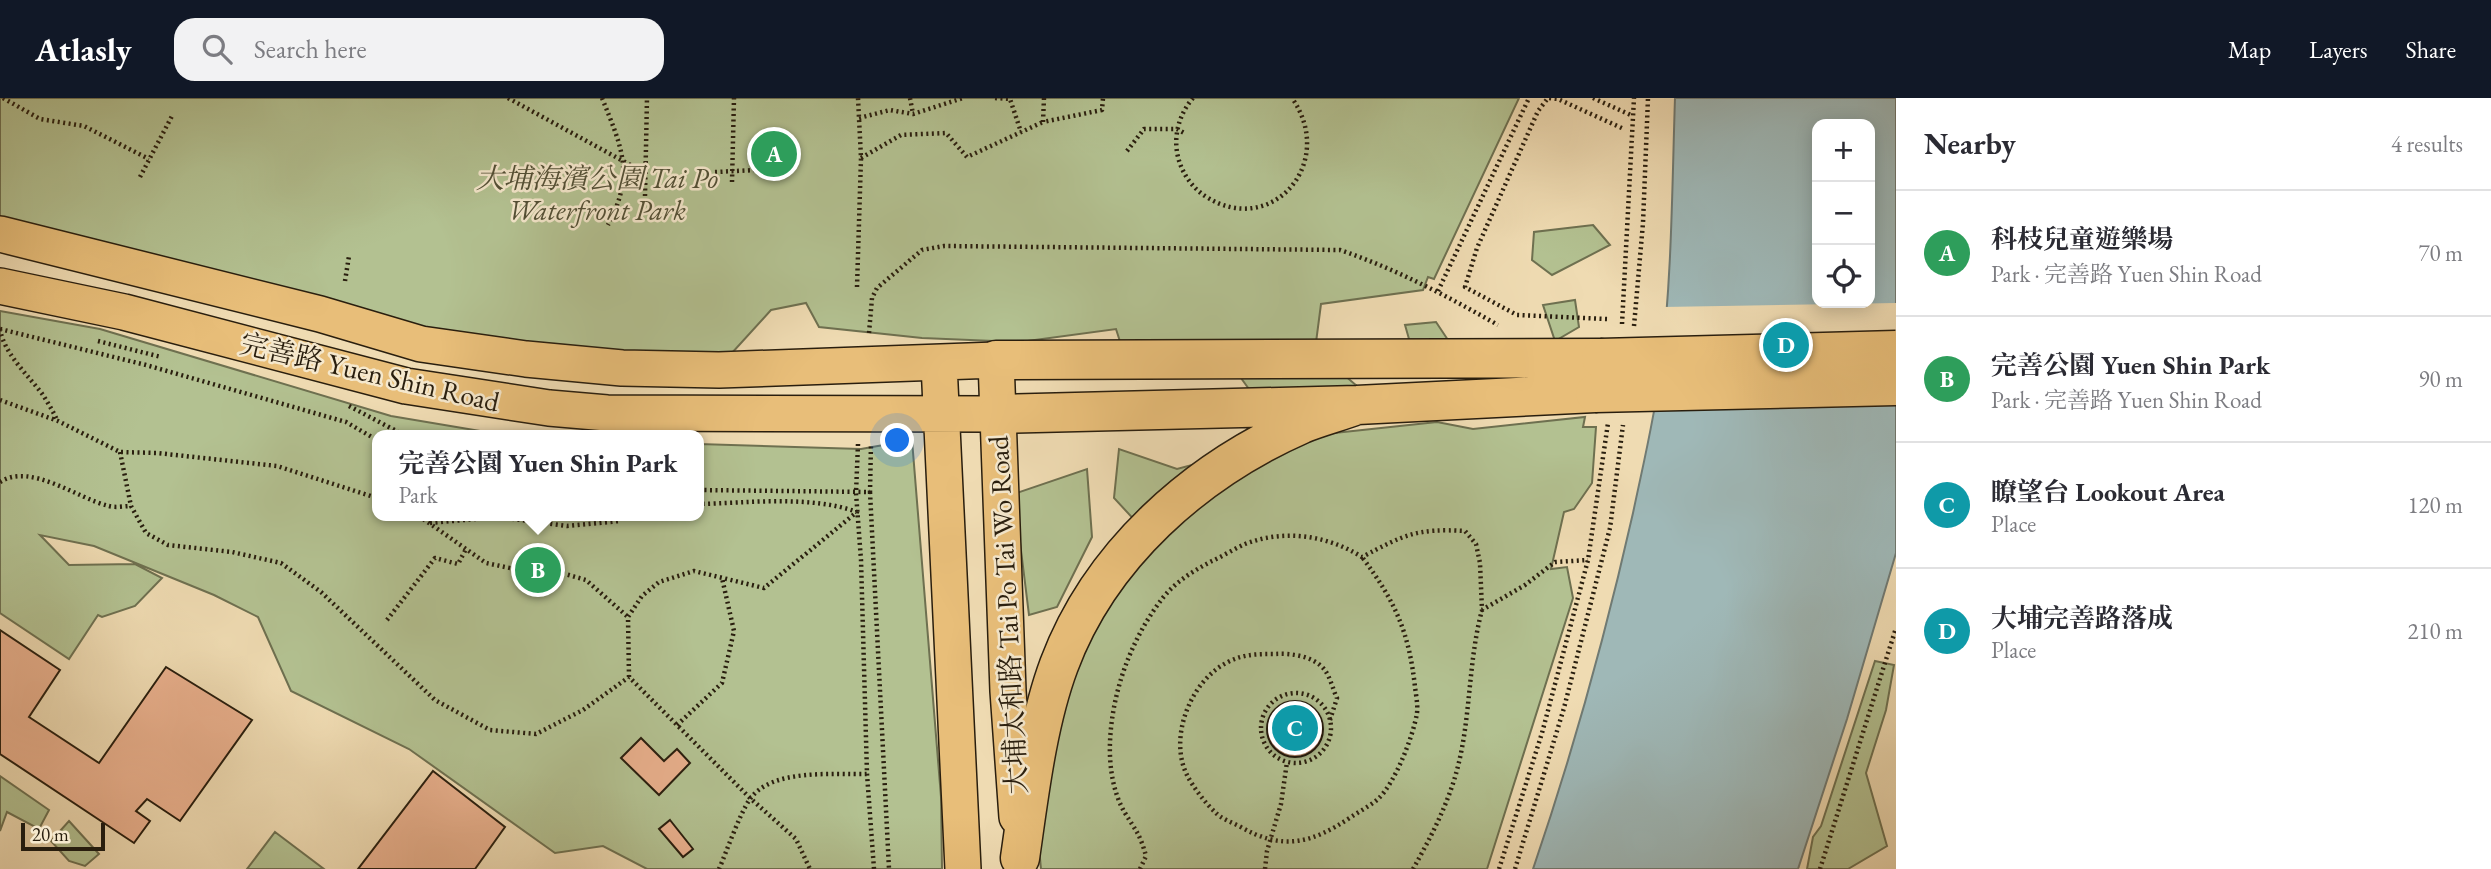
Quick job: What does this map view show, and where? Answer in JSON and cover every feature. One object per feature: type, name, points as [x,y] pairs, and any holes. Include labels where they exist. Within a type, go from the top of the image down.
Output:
[{"type":"highway","points":[[998,414],[1357,405],[1610,384],[1896,350]]},
{"type":"highway","points":[[996,360],[1610,384],[1896,386]]},
{"type":"highway","points":[[1021,864],[1031,780],[1058,667],[1074,629],[1093,596],[1138,538],[1167,510],[1210,477],[1302,424],[1357,405]]},
{"type":"main road","name":"完善路 Yuen Shin Road","points":[[0,234],[320,314],[421,344],[526,359],[622,368],[719,370],[996,360]]},
{"type":"main road","name":"完善路 Yuen Shin Road","points":[[0,286],[124,312],[407,386],[535,406],[607,413],[998,414]]},
{"type":"main road","name":"大埔太和路 Tai Po Tai Wo Road","points":[[996,360],[1009,691],[1021,864]]},
{"type":"main road","name":"大埔太和路 Tai Po Tai Wo Road","points":[[939,364],[953,708],[963,869]]},
{"type":"path","points":[[3,98],[40,119],[84,126],[149,159]]},
{"type":"path","points":[[508,98],[645,173]]},
{"type":"path","points":[[602,98],[621,143],[623,161],[624,185],[608,225]]},
{"type":"path","points":[[645,196],[647,98]]},
{"type":"path","points":[[732,182],[734,98]]},
{"type":"path","points":[[857,287],[861,158],[858,98]]},
{"type":"path","points":[[910,98],[913,114]]},
{"type":"path","points":[[859,118],[890,110],[913,114],[963,98]]},
{"type":"path","points":[[995,98],[1010,99],[1021,132]]},
{"type":"path","points":[[1043,122],[1044,98]]},
{"type":"path","points":[[861,158],[901,135],[946,133],[967,157],[1043,122],[1101,110],[1103,98]]},
{"type":"path","points":[[1193,98],[1182,114],[1177,129],[1179,162],[1186,177],[1199,192],[1216,203],[1235,208],[1256,208],[1275,201],[1290,188],[1302,171],[1308,152],[1308,132],[1302,112],[1292,98]]},
{"type":"path","points":[[869,333],[872,298],[877,288],[922,250],[944,246],[1340,250],[1382,264],[1438,291],[1529,98]]},
{"type":"path","points":[[1607,318],[1517,315],[1465,287],[1477,248],[1538,111],[1548,98],[1558,99],[1624,129]]},
{"type":"path","points":[[1593,98],[1633,117]]},
{"type":"path","points":[[1499,869],[1542,733],[1588,561],[1610,384],[1625,296],[1634,98]]},
{"type":"path","points":[[1633,338],[1643,223],[1648,98]]},
{"type":"path","points":[[1591,113],[1595,105]]},
{"type":"path","points":[[140,177],[172,116]]},
{"type":"path","points":[[1127,150],[1144,129],[1177,129],[1186,134]]},
{"type":"path","points":[[1639,135],[1648,139]]},
{"type":"path","points":[[715,172],[756,170]]},
{"type":"path","points":[[345,281],[349,256]]},
{"type":"path","points":[[58,421],[44,397],[13,356],[1,336],[0,329],[146,365],[346,422],[372,437]]},
{"type":"path","points":[[94,340],[161,357]]},
{"type":"path","points":[[1515,869],[1564,708],[1610,528],[1610,384]]},
{"type":"path","points":[[0,400],[58,421],[120,452],[157,453],[277,466],[372,496]]},
{"type":"path","points":[[337,403],[351,406],[395,430]]},
{"type":"path","points":[[858,439],[856,493],[861,560],[867,774],[874,869]]},
{"type":"path","points":[[871,439],[870,492],[889,869]]},
{"type":"path","points":[[120,452],[131,506],[146,533],[168,545],[232,552],[281,563],[321,592],[435,700],[490,730],[536,734],[583,710],[629,677]]},
{"type":"path","points":[[0,482],[30,476],[110,507],[131,506]]},
{"type":"path","points":[[704,490],[870,492]]},
{"type":"path","points":[[704,504],[838,505],[857,512]]},
{"type":"path","points":[[810,869],[796,839],[750,798],[629,677],[628,617],[642,596],[659,582],[694,571],[764,588],[857,512]]},
{"type":"path","points":[[426,521],[486,563],[524,571],[555,570],[586,580],[628,617]]},
{"type":"path","points":[[429,523],[452,521]]},
{"type":"path","points":[[529,521],[567,526],[620,521]]},
{"type":"path","points":[[1362,558],[1403,536],[1433,529],[1465,531],[1476,544],[1480,563],[1482,610],[1476,634],[1457,770],[1441,812],[1413,869]]},
{"type":"path","points":[[1140,869],[1146,856],[1140,834],[1125,813],[1112,782],[1110,742],[1118,685],[1139,635],[1162,598],[1189,573],[1246,544],[1296,536],[1321,538],[1345,547],[1362,558],[1385,587],[1404,627],[1413,667],[1417,712],[1403,759],[1379,799],[1309,840],[1270,840],[1256,836],[1216,813],[1187,776],[1180,755],[1182,733],[1191,699],[1211,673],[1246,655],[1285,653],[1304,657],[1324,669],[1337,698],[1330,720]]},
{"type":"path","points":[[387,620],[435,558],[458,564],[466,549]]},
{"type":"path","points":[[1482,610],[1525,585],[1555,562],[1588,561]]},
{"type":"path","points":[[677,725],[722,683],[734,631],[722,578]]},
{"type":"path","points":[[1820,869],[1896,628]]},
{"type":"path","points":[[1298,692],[1319,701],[1330,720],[1331,733],[1320,754],[1298,763],[1287,762],[1268,749],[1261,727],[1268,706],[1276,698],[1298,692]]},
{"type":"path","points":[[1265,869],[1281,804],[1287,762]]},
{"type":"path","points":[[719,869],[750,798],[774,780],[867,774]]},
{"type":"green space","name":"大埔海濱公園 Tai Po Waterfront Park","points":[[0,98],[1519,98],[1434,279],[1428,277],[1423,290],[1321,304],[1315,350],[1364,392],[1254,396],[1220,349],[1124,354],[1116,329],[1020,342],[922,338],[819,327],[806,303],[771,310],[731,354],[577,365],[0,251]]},
{"type":"green space","points":[[1593,225],[1610,245],[1552,275],[1532,260],[1534,232]]},
{"type":"green space","points":[[1575,300],[1579,327],[1555,341],[1543,305]]},
{"type":"green space","points":[[0,311],[100,329],[391,416],[474,430],[372,430],[372,521],[704,521],[704,444],[861,449],[912,440],[941,797],[942,869],[647,869],[603,846],[555,853],[409,749],[291,691],[258,617],[214,595],[94,546],[40,535],[69,565],[135,564],[162,578],[135,606],[102,617],[98,615],[69,659],[0,613]]},
{"type":"green space","points":[[1436,322],[1452,346],[1419,374],[1405,325]]},
{"type":"green space","points":[[1585,417],[1583,427],[1596,427],[1592,483],[1574,509],[1564,512],[1551,569],[1567,567],[1573,598],[1487,869],[1041,869],[1034,795],[1079,650],[1154,541],[1114,498],[1119,449],[1177,469],[1297,437],[1437,422],[1473,429]]},
{"type":"green space","points":[[1087,469],[1092,537],[1057,607],[1029,615],[1014,494]]},
{"type":"green space","points":[[1875,661],[1894,665],[1886,710],[1866,773],[1887,846],[1848,869],[1807,869],[1813,837],[1821,826]]},
{"type":"green space","points":[[0,776],[49,810],[39,829],[7,812],[0,831]]},
{"type":"green space","points":[[69,821],[99,854],[85,866],[69,861],[51,841]]},
{"type":"green space","points":[[275,832],[324,869],[247,869]]},
{"type":"water","points":[[1675,98],[1896,98],[1896,553],[1847,719],[1798,869],[1533,869],[1562,781],[1600,648],[1633,513],[1661,367],[1671,233]]},
{"type":"pier","points":[[1875,303],[1896,303],[1896,404],[1658,367],[1663,307],[1812,304],[1812,308],[1875,308]]},
{"type":"building","points":[[0,630],[60,670],[29,717],[99,763],[166,667],[252,720],[180,821],[147,799],[136,811],[150,821],[134,843],[0,754]]},
{"type":"building","points":[[1289,701],[1301,701],[1311,705],[1319,713],[1323,729],[1319,745],[1311,753],[1301,757],[1289,757],[1279,753],[1271,745],[1267,735],[1267,723],[1271,713],[1279,705]]},
{"type":"building","points":[[641,738],[664,761],[677,749],[690,763],[659,795],[621,758]]},
{"type":"building","points":[[433,771],[505,827],[475,869],[358,869]]},
{"type":"building","points":[[670,820],[693,849],[683,857],[659,829]]},
{"type":"place","name":"科枝兒童遊樂場","points":[[774,154]]},
{"type":"place","name":"大埔完善路落成","points":[[1786,345]]},
{"type":"place","name":"完善公園 Yuen Shin Park","points":[[538,570]]},
{"type":"place","name":"瞭望台 Lookout Area","points":[[1295,728]]}]
